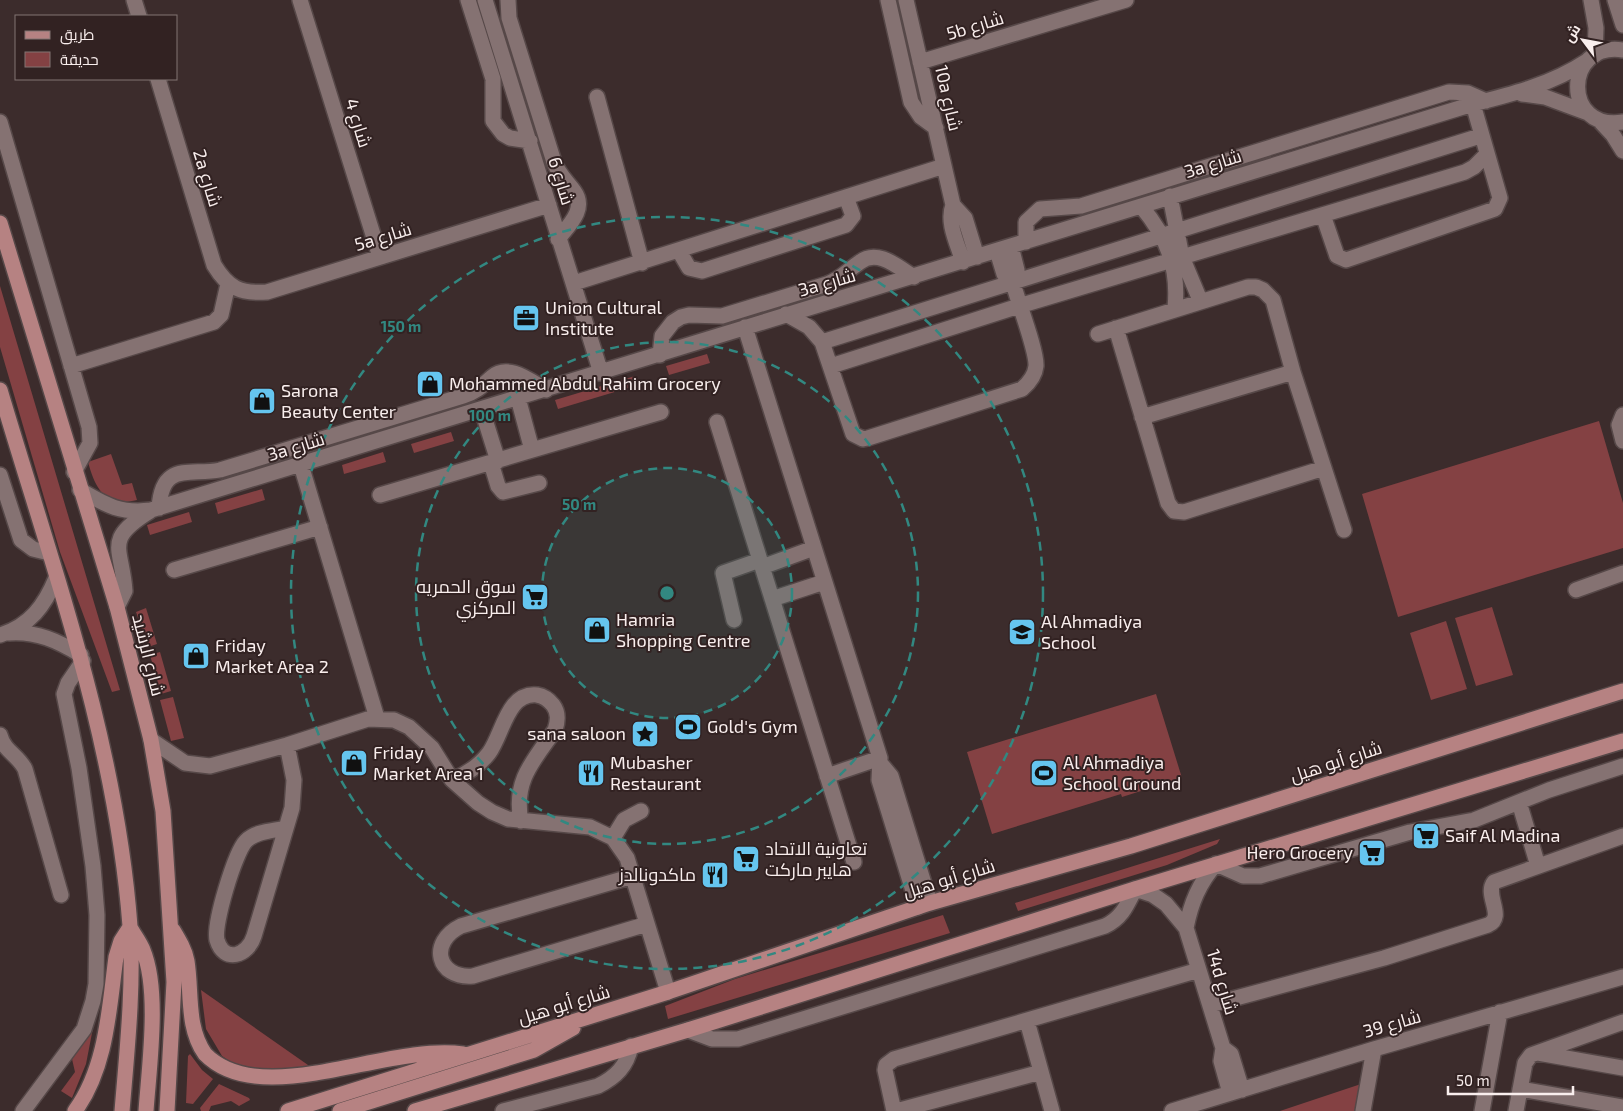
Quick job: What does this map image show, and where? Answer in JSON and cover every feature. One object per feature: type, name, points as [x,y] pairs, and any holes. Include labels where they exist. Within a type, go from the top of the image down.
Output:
[{"type":"main road","name":"شارع الرشيد","points":[[0,223],[74,472],[117,607],[151,740],[163,811],[171,927],[173,1002],[166,1111]]},
{"type":"main road","points":[[0,390],[82,658],[104,748],[117,816],[130,927],[129,997],[122,1111]]},
{"type":"main road","points":[[1617,693],[1623,679]]},
{"type":"main road","name":"شارع أبو هيل","points":[[288,1111],[668,992],[924,905],[1131,846],[1617,693]]},
{"type":"main road","points":[[415,1111],[688,1030],[1135,888],[1623,741]]},
{"type":"main road","points":[[75,1111],[90,1084],[100,1058],[116,957],[121,941],[130,927]]},
{"type":"main road","points":[[130,927],[144,950],[150,977],[151,1009],[146,1111]]},
{"type":"main road","points":[[171,927],[184,950],[187,961],[193,1027],[197,1040],[204,1052],[222,1073],[244,1085],[269,1089],[281,1088],[320,1081],[430,1053],[450,1052],[470,1055]]},
{"type":"main road","points":[[340,1111],[534,1050],[570,1030],[586,1018]]},
{"type":"street","points":[[134,0],[139,15]]},
{"type":"street","name":"شارع 4","points":[[300,0],[380,257]]},
{"type":"street","points":[[468,0],[493,79],[493,121],[502,134],[510,138],[530,141]]},
{"type":"street","name":"شارع 6","points":[[485,0],[601,373]]},
{"type":"street","points":[[508,0],[509,18],[554,162],[560,175],[574,190],[578,202],[576,216],[558,239]]},
{"type":"street","points":[[888,0],[911,102],[921,117],[936,128]]},
{"type":"street","name":"5b شارع","points":[[920,62],[1126,0]]},
{"type":"street","points":[[1591,0],[1596,28],[1591,58],[1578,78],[1577,87],[1582,105],[1613,135],[1623,151]]},
{"type":"street","points":[[1615,0],[1623,26]]},
{"type":"street","name":"10a شارع","points":[[907,1],[953,205],[950,216],[970,259]]},
{"type":"street","name":"3a شارع","points":[[80,490],[110,507],[124,511],[155,509],[660,355],[786,314],[914,277],[1170,196],[1479,102],[1513,94],[1556,79],[1604,50],[1623,50]]},
{"type":"street","name":"2a شارع","points":[[158,80],[214,265],[228,284]]},
{"type":"street","points":[[786,314],[809,327],[822,342],[853,434],[863,439],[1022,389],[1029,383],[1036,368],[1036,359],[1013,283],[1004,274],[1011,246],[1026,222],[1040,209],[1082,206],[1448,92],[1468,93],[1479,102],[1480,136],[1500,198],[1498,206],[1491,211],[1346,260],[1337,256],[1323,215]]},
{"type":"street","name":"3a شارع","points":[[1513,94],[1545,97],[1610,123],[1623,122]]},
{"type":"street","points":[[597,97],[642,263]]},
{"type":"street","points":[[0,122],[90,435],[88,451],[74,472]]},
{"type":"street","points":[[822,342],[1480,136]]},
{"type":"street","points":[[831,366],[1019,306],[1465,172],[1474,167],[1486,155]]},
{"type":"street","points":[[574,284],[944,166]]},
{"type":"street","points":[[1170,196],[1170,234],[1178,258],[1200,300]]},
{"type":"street","points":[[679,251],[685,263],[695,271],[792,242],[851,222],[853,216],[846,197]]},
{"type":"street","name":"5a شارع","points":[[228,284],[253,293],[267,292],[549,205]]},
{"type":"street","points":[[1141,206],[1170,234]]},
{"type":"street","points":[[783,217],[792,242]]},
{"type":"street","points":[[736,232],[744,257]]},
{"type":"street","points":[[660,355],[662,336],[673,322],[681,317],[689,315],[722,316],[827,284],[841,278],[866,258],[879,257],[914,277]]},
{"type":"street","points":[[1175,308],[1178,258]]},
{"type":"street","points":[[71,366],[214,322],[223,310],[228,284]]},
{"type":"street","points":[[1098,334],[1200,300],[1248,287],[1256,286],[1263,290],[1273,300],[1293,372],[1344,530]]},
{"type":"street","points":[[746,328],[881,761],[891,776],[924,905]]},
{"type":"street","points":[[1116,328],[1170,507],[1179,512],[1324,468]]},
{"type":"street","points":[[155,509],[166,483],[179,473],[220,470],[463,396],[476,391],[498,374],[505,372],[518,374],[546,390]]},
{"type":"street","points":[[1142,417],[1293,372]]},
{"type":"street","points":[[518,398],[532,450]]},
{"type":"street","points":[[482,410],[498,486],[502,492],[539,483]]},
{"type":"street","points":[[380,495],[661,412]]},
{"type":"street","points":[[1623,415],[1619,425],[1623,441]]},
{"type":"street","points":[[717,422],[854,862]]},
{"type":"street","points":[[300,465],[377,718]]},
{"type":"street","points":[[0,475],[21,540],[33,549],[49,553]]},
{"type":"street","name":"3a شارع","points":[[117,607],[125,591],[117,553],[118,544],[127,526],[155,509]]},
{"type":"street","points":[[174,570],[320,527]]},
{"type":"street","points":[[734,620],[723,573],[814,548]]},
{"type":"street","points":[[1576,590],[1623,573]]},
{"type":"street","points":[[2,634],[20,627],[40,609],[56,578]]},
{"type":"street","points":[[772,599],[824,582]]},
{"type":"street","points":[[2,634],[35,634],[64,645],[82,658],[64,694],[79,768],[98,915],[96,984],[84,1029],[23,1111]]},
{"type":"street","points":[[452,780],[464,775],[482,761],[495,742],[512,706],[520,698],[530,695],[541,696],[550,701],[556,710],[558,720],[555,730],[521,783],[518,806],[521,821]]},
{"type":"street","points":[[151,740],[185,763],[210,766],[287,745],[358,722],[377,718],[394,720],[421,737],[452,780],[478,803],[492,812],[508,819],[521,821],[590,827],[613,838],[627,858],[668,992]]},
{"type":"street","points":[[0,735],[6,750],[19,760],[25,769],[61,895]]},
{"type":"street","points":[[286,828],[256,834],[241,847],[216,923],[216,938],[226,952],[231,955],[244,953],[252,944],[292,808],[294,780],[287,745]]},
{"type":"street","points":[[827,776],[881,761]]},
{"type":"street","points":[[1186,928],[1195,894],[1203,879],[1216,864],[1244,876],[1260,876],[1420,830],[1474,820],[1555,788],[1623,766]]},
{"type":"street","points":[[1519,802],[1538,866]]},
{"type":"street","points":[[613,838],[624,820],[641,811]]},
{"type":"street","points":[[1210,1006],[1384,958],[1488,926],[1492,924],[1496,915],[1490,889],[1494,882],[1623,836]]},
{"type":"street","points":[[633,876],[461,926],[450,931],[443,940],[440,952],[443,964],[451,973],[462,977],[473,976],[647,924]]},
{"type":"street","points":[[688,1030],[712,1039],[738,1039],[1105,926],[1116,921],[1124,912],[1135,888]]},
{"type":"street","name":"14d شارع","points":[[1135,888],[1153,895],[1166,904],[1186,928],[1223,1048],[1221,1061],[1236,1092]]},
{"type":"street","points":[[1041,1072],[895,1111],[885,1075],[886,1065],[890,1062],[1199,970]]},
{"type":"street","name":"شارع 39","points":[[1172,1111],[1374,1049],[1623,977]]},
{"type":"street","points":[[1482,1111],[1500,1012]]},
{"type":"street","points":[[1027,1020],[1052,1111]]},
{"type":"street","points":[[1516,1111],[1525,1063],[1536,1052],[1619,1025]]},
{"type":"street","points":[[503,1111],[521,1109],[598,1086],[611,1079],[621,1070],[631,1046]]},
{"type":"street","points":[[1363,1111],[1374,1049]]},
{"type":"street","points":[[1536,1052],[1623,1068]]},
{"type":"street","points":[[1520,1089],[1623,1107]]},
{"type":"green space","points":[[0,286],[120,690],[112,692],[60,552],[0,347]]},
{"type":"green space","points":[[707,354],[710,363],[669,375],[666,366]]},
{"type":"green space","points":[[635,376],[638,385],[558,409],[555,400]]},
{"type":"green space","points":[[1599,421],[1623,503],[1623,548],[1398,617],[1362,494]]},
{"type":"green space","points":[[451,432],[454,441],[414,453],[411,444]]},
{"type":"green space","points":[[383,452],[386,462],[344,474],[342,465]]},
{"type":"green space","points":[[111,454],[122,485],[132,483],[137,500],[117,501],[103,494],[98,488],[88,462]]},
{"type":"green space","points":[[262,489],[265,500],[218,514],[215,503]]},
{"type":"green space","points":[[189,512],[192,522],[150,535],[147,525]]},
{"type":"green space","points":[[1492,607],[1513,675],[1476,686],[1455,618]]},
{"type":"green space","points":[[146,608],[157,644],[148,647],[136,612]]},
{"type":"green space","points":[[1446,621],[1467,689],[1431,700],[1410,633]]},
{"type":"green space","points":[[160,652],[171,691],[161,694],[150,655]]},
{"type":"green space","name":"Al Ahmadiya School Ground","points":[[1156,694],[1182,778],[1122,797],[1121,794],[992,834],[967,752]]},
{"type":"green space","points":[[173,697],[184,738],[171,741],[160,700]]},
{"type":"green space","points":[[1220,839],[1217,844],[1167,865],[1018,911],[1015,903]]},
{"type":"green space","points":[[943,915],[950,933],[668,1019],[665,1006],[735,979]]},
{"type":"green space","points":[[201,990],[308,1065],[309,1071],[250,1075],[222,1056],[206,1029]]},
{"type":"green space","points":[[93,1028],[86,1064],[72,1098],[61,1091],[75,1072],[72,1059]]},
{"type":"green space","points":[[190,1054],[202,1070],[213,1079],[193,1104],[186,1103],[188,1056]]},
{"type":"green space","points":[[1373,1080],[1367,1111],[1280,1111]]},
{"type":"green space","points":[[219,1084],[250,1100],[239,1106],[231,1101],[211,1106],[209,1111],[201,1111],[200,1108]]},
{"type":"place","name":"Union Cultural Institute","points":[[526,318]]},
{"type":"place","name":"Mohammed Abdul Rahim Grocery","points":[[430,384]]},
{"type":"place","name":"Sarona Beauty Center","points":[[262,401]]},
{"type":"place","name":"سوق الحمريه المركزي","points":[[535,597]]},
{"type":"place","name":"Hamria Shopping Centre","points":[[597,630]]},
{"type":"place","name":"Al Ahmadiya School","points":[[1022,632]]},
{"type":"place","name":"Friday Market Area 2","points":[[196,656]]},
{"type":"place","name":"Gold's Gym","points":[[688,727]]},
{"type":"place","name":"sana saloon","points":[[645,734]]},
{"type":"place","name":"Friday Market Area 1","points":[[354,763]]},
{"type":"place","name":"Mubasher Restaurant","points":[[591,773]]},
{"type":"place","name":"Al Ahmadiya School Ground","points":[[1044,773]]},
{"type":"place","name":"Saif Al Madina","points":[[1426,836]]},
{"type":"place","name":"Hero Grocery","points":[[1372,853]]},
{"type":"place","name":"تعاونية الاتحاد هايبر ماركت","points":[[746,859]]},
{"type":"place","name":"ماكدونالدز","points":[[715,875]]}]
